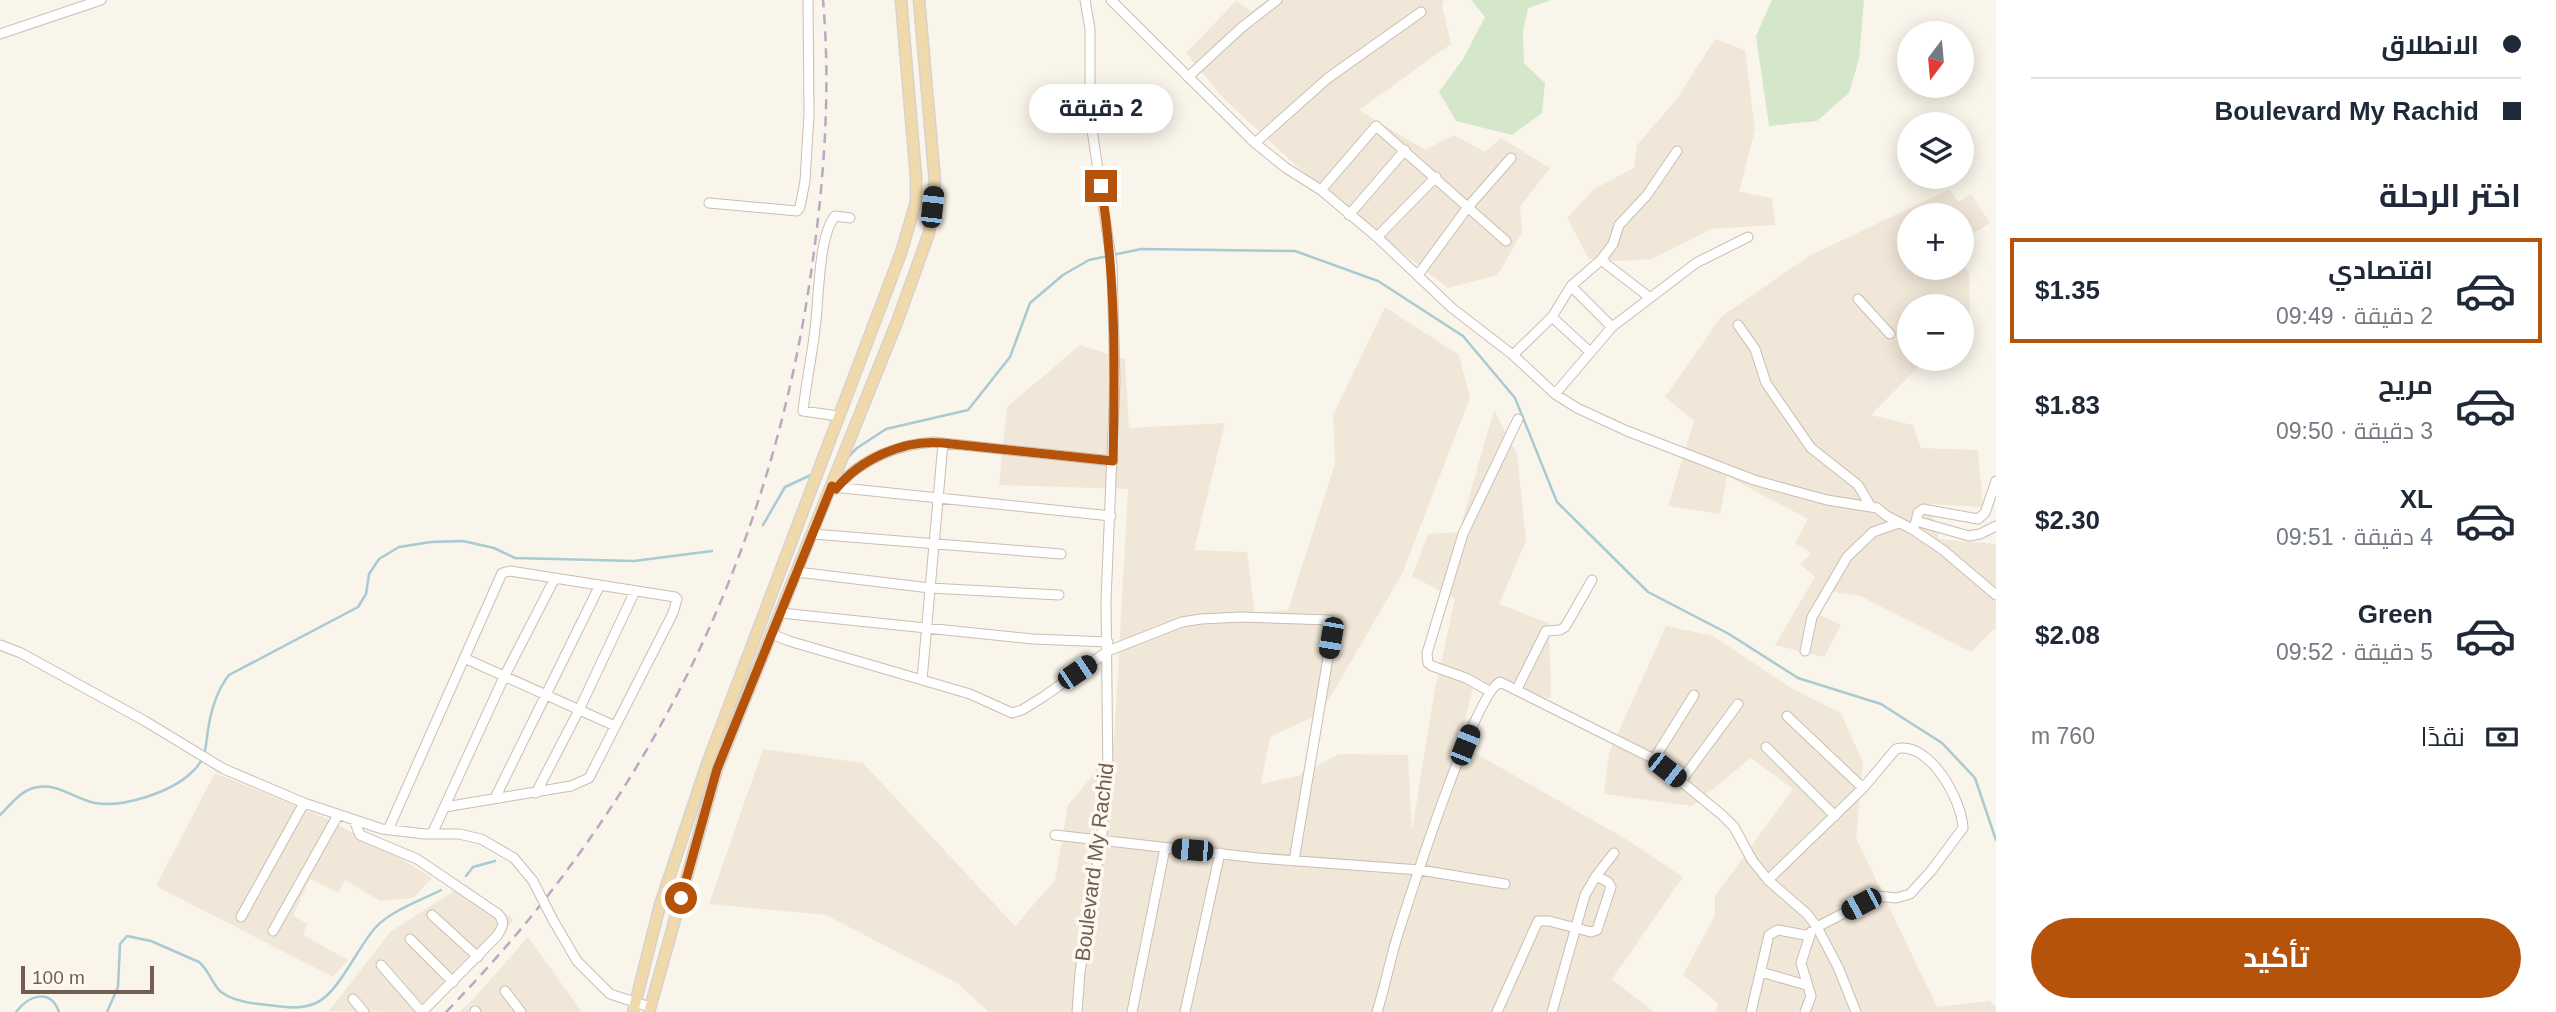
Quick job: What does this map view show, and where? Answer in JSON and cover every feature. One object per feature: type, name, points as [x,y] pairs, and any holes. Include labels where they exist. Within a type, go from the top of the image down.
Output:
[{"type":"main road","points":[[633,1007],[644,974],[660,905],[706,764],[901,253],[916,202],[901,0]]},
{"type":"main road","points":[[649,1010],[717,769],[834,488],[929,233],[935,182],[919,0]]},
{"type":"street","points":[[0,34],[102,0]]},
{"type":"street","points":[[709,203],[797,211],[800,207],[805,181],[809,114],[808,0]]},
{"type":"street","name":"Boulevard My Rachid","points":[[1077,1012],[1080,972],[1108,780],[1107,601],[1115,381],[1112,265],[1090,116],[1090,29],[1085,0]]},
{"type":"street","points":[[1111,0],[1255,144],[1321,190],[1377,237],[1452,308],[1513,355],[1555,394],[1577,408],[1627,431],[1754,480],[1827,500],[1874,508],[1901,523],[1969,536],[1996,526]]},
{"type":"street","points":[[1188,78],[1241,28],[1277,0]]},
{"type":"street","points":[[1255,144],[1328,78],[1421,12]]},
{"type":"street","points":[[1321,190],[1375,126],[1506,241]]},
{"type":"street","points":[[1349,215],[1405,150]]},
{"type":"street","points":[[1513,355],[1552,317],[1571,286],[1601,260],[1613,244],[1619,225],[1647,195],[1677,151]]},
{"type":"street","points":[[1418,275],[1468,207],[1511,158]]},
{"type":"street","points":[[1377,237],[1436,177]]},
{"type":"street","points":[[838,416],[803,411],[815,331],[822,255],[829,225],[835,216],[850,218]]},
{"type":"street","points":[[1555,394],[1612,327],[1696,263],[1748,237]]},
{"type":"street","points":[[1601,260],[1649,297]]},
{"type":"street","points":[[1571,286],[1612,327]]},
{"type":"street","points":[[1858,299],[1890,334]]},
{"type":"street","points":[[1552,317],[1589,351]]},
{"type":"street","points":[[1738,325],[1755,349],[1766,383],[1811,448],[1858,485],[1874,508]]},
{"type":"street","points":[[1489,691],[1466,678],[1432,666],[1428,663],[1427,653],[1463,534],[1518,419]]},
{"type":"street","points":[[834,488],[852,472],[889,452],[919,443],[943,443],[1113,461]]},
{"type":"street","points":[[922,680],[928,627],[932,543],[943,443]]},
{"type":"street","points":[[1914,525],[1923,509],[1978,519],[1985,513],[1996,481]]},
{"type":"street","points":[[834,488],[1111,516]]},
{"type":"street","points":[[1805,651],[1812,617],[1847,557],[1873,532],[1901,523]]},
{"type":"street","points":[[1914,525],[1995,596]]},
{"type":"street","points":[[813,534],[1061,554]]},
{"type":"street","points":[[388,830],[502,573],[510,571],[675,597],[677,602],[589,778],[571,786],[445,807]]},
{"type":"street","points":[[797,572],[930,588],[1059,595]]},
{"type":"street","points":[[432,834],[505,677],[555,578]]},
{"type":"street","points":[[1517,689],[1546,631],[1565,627],[1592,580]]},
{"type":"street","points":[[495,798],[600,585]]},
{"type":"street","points":[[536,793],[635,591]]},
{"type":"street","points":[[780,613],[1108,646]]},
{"type":"street","points":[[772,634],[970,694],[1015,713],[1043,697],[1108,646],[1170,626],[1201,619],[1280,617],[1329,620],[1333,628],[1294,861]]},
{"type":"street","points":[[0,645],[29,657],[196,750],[214,763],[304,803],[388,830],[459,834],[491,844],[514,859],[533,881],[553,920],[585,970],[610,994],[633,1007],[649,1010]]},
{"type":"street","points":[[464,658],[615,726]]},
{"type":"street","points":[[1377,1012],[1399,930],[1458,759],[1489,691],[1500,682],[1654,760],[1734,827],[1752,860],[1768,880],[1816,925],[1838,967],[1856,1012]]},
{"type":"street","points":[[1654,760],[1694,695]]},
{"type":"street","points":[[1681,780],[1738,704]]},
{"type":"street","points":[[1787,716],[1863,788]]},
{"type":"street","points":[[1766,747],[1835,816]]},
{"type":"street","points":[[1768,880],[1863,788],[1896,749],[1908,748],[1940,772],[1947,782],[1960,811],[1962,830],[1931,872],[1910,894],[1896,898],[1877,895],[1816,925],[1801,962],[1811,996],[1805,1012]]},
{"type":"street","points":[[241,917],[304,803]]},
{"type":"street","points":[[273,931],[338,815]]},
{"type":"street","points":[[354,820],[360,835],[417,859],[501,917],[503,924],[478,957],[422,1012],[381,965]]},
{"type":"street","points":[[1055,835],[1294,861],[1420,870],[1505,884]]},
{"type":"street","points":[[1132,1012],[1164,848]]},
{"type":"street","points":[[1185,1012],[1220,853]]},
{"type":"street","points":[[1552,1012],[1586,895],[1596,876],[1614,853]]},
{"type":"street","points":[[1497,1012],[1537,922],[1542,920],[1591,932],[1597,930],[1611,887],[1608,882],[1596,876]]},
{"type":"street","points":[[432,915],[478,957]]},
{"type":"street","points":[[1751,1012],[1769,935],[1773,931],[1810,936]]},
{"type":"street","points":[[410,939],[453,982]]},
{"type":"street","points":[[1761,972],[1806,985]]},
{"type":"street","points":[[505,991],[521,1012]]},
{"type":"street","points":[[353,999],[364,1012]]},
{"type":"shaded area","points":[[1267,0],[1444,0],[1442,5],[1451,44],[1359,110],[1425,150],[1454,135],[1485,152],[1501,138],[1550,168],[1520,207],[1522,232],[1498,275],[1448,288],[1331,198],[1223,98],[1186,53],[1236,1],[1251,11]]},
{"type":"shaded area","points":[[1715,39],[1745,50],[1755,130],[1739,192],[1772,198],[1775,225],[1711,229],[1652,259],[1589,259],[1567,218],[1594,189],[1634,168],[1637,145],[1676,100]]},
{"type":"shaded area","points":[[1950,189],[1958,202],[1971,194],[1990,223],[1974,233],[1974,203],[1921,203]]},
{"type":"shaded area","points":[[1897,214],[1897,280],[1969,280],[1970,294],[1897,294],[1897,371],[1914,371],[1871,415],[1913,425],[1921,448],[1978,450],[1983,507],[1930,504],[1939,539],[1996,544],[1996,630],[1971,652],[1860,596],[1828,591],[1820,615],[1841,625],[1824,657],[1775,645],[1815,577],[1800,564],[1811,553],[1795,543],[1808,519],[1727,476],[1720,514],[1668,506],[1694,421],[1665,397],[1721,317],[1809,256]]},
{"type":"shaded area","points":[[1385,307],[1459,355],[1470,398],[1402,574],[1321,713],[1270,737],[1261,784],[1298,776],[1339,754],[1408,755],[1412,831],[1434,694],[1455,599],[1412,576],[1428,534],[1459,532],[1494,410],[1517,454],[1526,541],[1499,604],[1549,623],[1551,698],[1474,683],[1459,744],[1626,839],[1683,877],[1612,979],[1654,1012],[989,1012],[957,983],[826,915],[709,904],[763,749],[863,763],[1015,926],[1055,880],[1068,805],[1089,780],[1114,742],[1128,489],[999,485],[1007,407],[1080,345],[1125,359],[1129,428],[1225,423],[1194,550],[1247,552],[1255,613],[1288,610],[1335,463],[1333,415]]},
{"type":"shaded area","points":[[1666,626],[1713,636],[1793,689],[1841,713],[1863,763],[1856,838],[1937,1007],[1989,1001],[1996,1007],[1996,1012],[1716,1012],[1718,1003],[1683,975],[1715,915],[1715,896],[1793,789],[1751,758],[1692,806],[1604,794],[1609,753]]},
{"type":"shaded area","points":[[215,773],[323,817],[432,878],[413,898],[380,901],[345,880],[338,893],[310,879],[293,915],[307,924],[303,935],[348,960],[333,977],[156,886]]},
{"type":"shaded area","points":[[465,884],[514,920],[414,1012],[329,1011],[390,932]]},
{"type":"shaded area","points":[[528,937],[582,1012],[459,1012],[475,997]]},
{"type":"green space","points":[[1471,0],[1552,0],[1528,8],[1523,31],[1524,63],[1545,83],[1542,113],[1512,135],[1456,121],[1439,92],[1463,59],[1485,17]]},
{"type":"green space","points":[[1772,0],[1864,0],[1859,59],[1849,93],[1817,121],[1769,126],[1756,36]]},
{"type":"waterway","points":[[848,457],[886,429],[968,410],[1010,357],[1030,303],[1063,275],[1089,260],[1141,249],[1295,251],[1378,281],[1463,336],[1515,398],[1557,502],[1648,592],[1729,634],[1798,678],[1881,704],[1942,743],[1975,778],[1996,840]]},
{"type":"waterway","points":[[763,525],[785,487],[811,475]]},
{"type":"waterway","points":[[0,815],[19,796],[41,786],[65,791],[87,801],[106,804],[146,797],[182,780],[203,758],[213,708],[229,675],[358,607],[366,594],[369,574],[379,559],[399,547],[463,541],[494,548],[515,558],[634,561],[712,551]]},
{"type":"waterway","points":[[466,876],[473,867],[495,861]]},
{"type":"waterway","points":[[107,1012],[118,987],[120,944],[127,936],[151,941],[199,962],[218,989],[231,998],[256,1004],[304,1007],[316,1003],[333,990],[369,935],[383,921],[441,890]]},
{"type":"waterway","points":[[16,1012],[33,998],[39,997],[50,999],[59,1012]]},
{"type":"railway","points":[[446,1012],[518,933],[582,850],[639,763],[688,672],[730,578],[765,480],[792,378],[811,273],[825,136],[823,0]]},
{"type":"route","points":[[681,898],[717,769],[832,486],[836,489],[852,472],[889,452],[919,443],[933,442],[1113,461],[1115,381],[1112,270],[1101,186]]}]
